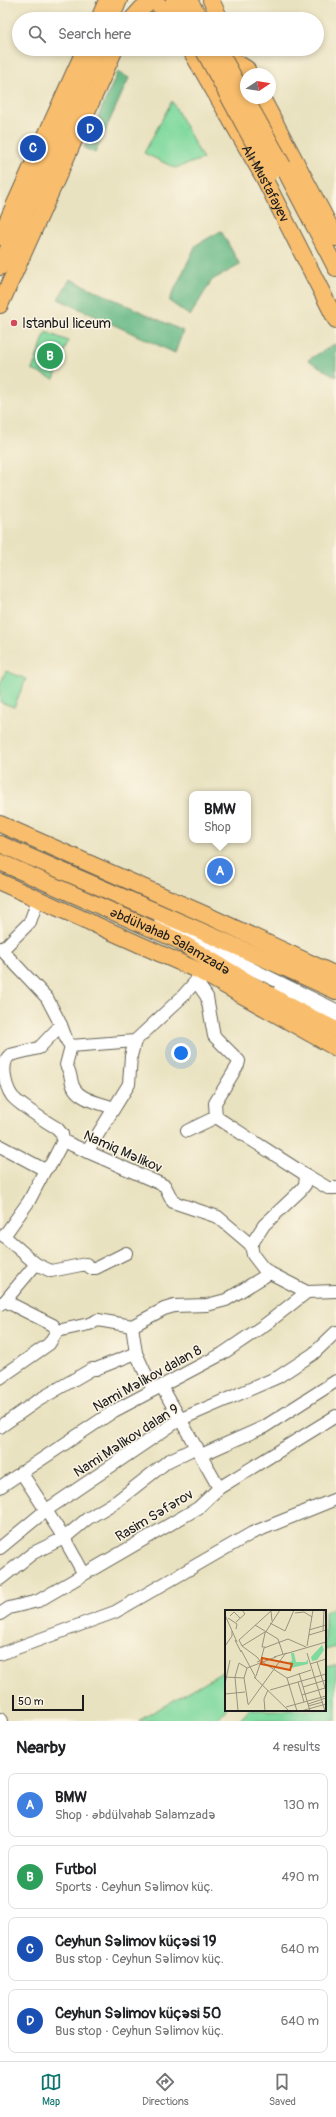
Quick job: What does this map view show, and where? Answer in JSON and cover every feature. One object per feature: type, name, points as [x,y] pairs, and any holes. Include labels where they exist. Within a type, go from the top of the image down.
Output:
[{"type":"main road","points":[[102,12],[107,0]]},
{"type":"main road","points":[[114,12],[119,0]]},
{"type":"main road","points":[[138,12],[154,0],[165,12]]},
{"type":"main road","points":[[174,0],[182,12]]},
{"type":"main road","points":[[189,0],[196,12]]},
{"type":"main road","points":[[196,0],[202,12]]},
{"type":"main road","points":[[211,0],[217,12]]},
{"type":"main road","points":[[0,237],[83,56]]},
{"type":"main road","points":[[0,268],[106,56]]},
{"type":"main road","points":[[0,304],[107,56]]},
{"type":"main road","name":"Alı Mustafayev","points":[[194,56],[263,176],[336,320]]},
{"type":"main road","points":[[207,56],[276,169]]},
{"type":"main road","points":[[226,56],[240,70]]},
{"type":"main road","points":[[238,56],[242,68]]},
{"type":"main road","points":[[214,90],[212,77],[214,68],[231,59],[240,70]]},
{"type":"main road","points":[[254,104],[276,169]]},
{"type":"main road","points":[[265,104],[336,238]]},
{"type":"main road","name":"Alı Mustafayev","points":[[276,169],[336,268]]},
{"type":"main road","name":"Alı Mustafayev","points":[[276,169],[336,299]]},
{"type":"main road","points":[[0,824],[213,918],[336,975]]},
{"type":"main road","name":"Əbdülvahab Salamzadə","points":[[0,844],[147,909],[234,945],[336,991]]},
{"type":"main road","name":"Əbdülvahab Salamzadə","points":[[0,862],[178,940],[217,965],[292,1008],[336,1030]]},
{"type":"main road","points":[[94,866],[147,909]]},
{"type":"main road","name":"Əbdülvahab Salamzadə","points":[[0,882],[198,976],[336,1048]]},
{"type":"main road","points":[[217,965],[297,1027]]},
{"type":"main road","points":[[198,976],[292,1008]]},
{"type":"street","points":[[38,899],[30,922],[1,948],[47,998],[61,1025],[67,1041],[71,1046]]},
{"type":"street","points":[[147,909],[189,938],[336,1010]]},
{"type":"street","points":[[178,940],[277,992],[336,1019]]},
{"type":"street","points":[[87,1152],[130,1084],[130,1056],[134,1042],[166,1014],[198,976],[206,996],[214,1036],[238,1058],[239,1061],[215,1103],[216,1117]]},
{"type":"street","points":[[61,1025],[39,1048],[7,1057],[4,1070],[12,1096],[57,1128],[62,1134],[63,1141]]},
{"type":"street","points":[[71,1046],[134,1042]]},
{"type":"street","points":[[71,1046],[66,1065],[71,1072],[73,1086],[84,1097],[114,1108]]},
{"type":"street","points":[[187,1131],[216,1117]]},
{"type":"street","points":[[216,1117],[306,1175],[328,1188],[336,1188]]},
{"type":"street","name":"Namiq Məlikov","points":[[36,1264],[2,1237],[28,1201],[45,1170],[51,1164],[63,1141],[165,1186],[173,1202],[218,1217],[251,1245],[253,1255],[263,1268],[270,1273],[307,1292],[336,1292]]},
{"type":"street","points":[[0,1146],[45,1170]]},
{"type":"street","points":[[251,1245],[264,1225],[300,1191],[304,1185],[306,1175]]},
{"type":"street","points":[[56,1331],[53,1325],[3,1303],[36,1264],[51,1271],[86,1264],[91,1268],[96,1268],[126,1253]]},
{"type":"street","points":[[0,1378],[49,1344],[56,1331],[89,1324],[98,1320],[132,1326],[174,1306],[207,1305],[226,1300],[270,1273]]},
{"type":"street","name":"Nami Məlikov dalan 8","points":[[0,1487],[114,1411],[222,1354],[307,1292]]},
{"type":"street","points":[[132,1326],[136,1353],[180,1420],[219,1488]]},
{"type":"street","name":"Nami Məlikov dalan 9","points":[[0,1548],[45,1511],[180,1420],[278,1377],[312,1354],[336,1332]]},
{"type":"street","points":[[0,1427],[37,1401],[92,1369],[96,1369],[136,1353]]},
{"type":"street","points":[[0,1579],[33,1553],[64,1538],[87,1519],[117,1501],[168,1461],[264,1427],[336,1381]]},
{"type":"street","name":"Rasim Səfərov","points":[[0,1614],[9,1608],[38,1601],[198,1508],[219,1488],[336,1416]]},
{"type":"street","points":[[21,1472],[64,1538],[84,1574]]},
{"type":"street","points":[[0,1654],[115,1612],[252,1533],[336,1499]]},
{"type":"green space","points":[[118,72],[129,78],[95,153],[84,148]]},
{"type":"green space","points":[[172,101],[203,159],[175,168],[144,153]]},
{"type":"green space","points":[[221,231],[240,265],[212,280],[190,316],[169,301],[196,245]]},
{"type":"green space","points":[[70,279],[183,331],[175,353],[58,299]]},
{"type":"green space","points":[[46,332],[68,341],[54,379],[32,370]]},
{"type":"green space","points":[[335,344],[336,345],[336,377],[308,360]]},
{"type":"green space","points":[[6,671],[26,679],[14,707],[0,702],[0,685]]},
{"type":"green space","points":[[336,1606],[336,1647],[326,1650],[326,1611]]},
{"type":"green space","points":[[336,1665],[336,1721],[239,1721],[248,1711],[326,1711],[326,1667]]},
{"type":"green space","points":[[225,1671],[225,1710],[216,1721],[138,1721]]},
{"type":"place","name":"Ceyhun Səlimov küçəsi 50","points":[[90,129]]},
{"type":"place","name":"Ceyhun Səlimov küçəsi 19","points":[[33,148]]},
{"type":"place","name":"Istanbul liceum","points":[[14,323]]},
{"type":"place","name":"Futbol","points":[[50,356]]},
{"type":"place","name":"BMW","points":[[220,871]]}]
